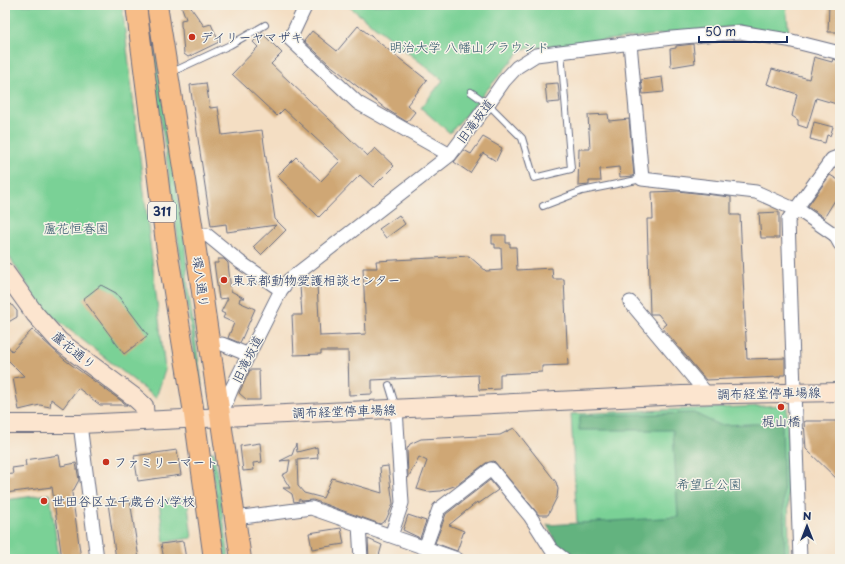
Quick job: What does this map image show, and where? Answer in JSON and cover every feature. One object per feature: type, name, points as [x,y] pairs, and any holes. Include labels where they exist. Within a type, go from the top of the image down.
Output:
[{"type":"main road","name":"311","points":[[136,5],[166,243],[194,418],[214,559]]},
{"type":"main road","name":"環八通り","points":[[157,5],[221,416],[241,559]]},
{"type":"main road","name":"蘆花通り","points":[[5,272],[35,314],[59,341],[144,406],[145,420]]},
{"type":"main road","name":"調布経堂停車場線","points":[[5,424],[80,424],[696,394],[840,392]]},
{"type":"street","points":[[306,5],[290,39],[358,103],[445,158]]},
{"type":"street","name":"旧滝坂道","points":[[221,416],[232,388],[281,290],[289,280],[445,158],[488,104],[504,81],[517,67],[536,55],[630,43],[740,32],[788,40],[840,53]]},
{"type":"street","points":[[630,43],[642,179],[756,192],[795,210],[835,234],[840,244]]},
{"type":"street","points":[[800,559],[788,220],[832,159],[840,156]]},
{"type":"street","points":[[194,238],[207,235],[240,262],[281,290]]},
{"type":"street","points":[[630,302],[696,394]]},
{"type":"street","points":[[222,344],[249,355]]},
{"type":"street","points":[[391,536],[402,503],[396,409]]},
{"type":"street","points":[[80,424],[97,559]]},
{"type":"street","points":[[425,548],[438,509],[491,469],[530,516],[551,549],[564,559]]},
{"type":"street","points":[[235,518],[311,508],[457,559]]},
{"type":"street","points":[[359,525],[361,559]]},
{"type":"lane","points":[[168,74],[230,45],[265,25]]},
{"type":"lane","points":[[471,92],[488,104],[522,138],[534,178],[571,169],[561,52]]},
{"type":"lane","points":[[544,206],[582,191],[642,179]]},
{"type":"lane","points":[[389,385],[396,409]]},
{"type":"green space","name":"蘆花恒春園","points":[[5,5],[122,5],[165,370],[156,398],[42,308],[5,250]]},
{"type":"green space","name":"明治大学 八幡山グラウンド","points":[[347,5],[786,5],[789,35],[740,26],[522,49],[450,133],[421,108],[443,80]]},
{"type":"green space","points":[[147,22],[151,22],[185,244],[188,288],[202,386],[199,386]]},
{"type":"green space","name":"希望丘公園","points":[[787,405],[789,559],[579,559],[571,414]]},
{"type":"green space","name":"希望丘公園","points":[[694,413],[719,425],[782,423],[785,559],[586,559],[561,551],[547,525],[678,517],[673,430],[579,430],[580,416]]},
{"type":"green space","points":[[210,452],[214,452],[229,559],[225,559]]},
{"type":"green space","points":[[50,494],[59,559],[5,559],[5,500]]},
{"type":"green space","points":[[187,497],[192,538],[164,542],[159,501]]},
{"type":"building","points":[[181,5],[189,5],[204,26],[211,24],[219,42],[188,57],[184,54],[181,20],[186,19]]},
{"type":"building","points":[[829,5],[840,5],[840,32],[828,32]]},
{"type":"building","points":[[358,26],[427,80],[407,105],[415,112],[407,122],[386,109],[329,64],[304,41],[312,31],[337,51]]},
{"type":"building","points":[[262,33],[282,53],[271,64],[368,156],[375,148],[394,166],[373,187],[360,175],[319,217],[277,176],[296,157],[321,181],[340,161],[284,109],[277,116],[232,74],[258,47],[253,42]]},
{"type":"building","points":[[693,44],[695,63],[671,67],[670,49],[676,48],[676,46]]},
{"type":"building","points":[[814,57],[832,62],[833,59],[840,61],[840,105],[816,98],[807,128],[798,125],[798,120],[792,116],[797,94],[767,84],[772,69],[809,79]]},
{"type":"building","points":[[662,77],[664,92],[643,94],[641,80]]},
{"type":"building","points":[[206,83],[210,108],[218,107],[222,135],[262,130],[275,219],[286,230],[261,255],[253,247],[276,225],[227,232],[226,224],[211,226],[190,85]]},
{"type":"building","points":[[558,83],[560,102],[547,103],[545,84]]},
{"type":"building","points":[[608,114],[609,121],[629,119],[634,176],[620,177],[619,167],[600,169],[601,181],[589,181],[589,185],[578,186],[579,149],[590,149],[588,115]]},
{"type":"building","points":[[814,122],[833,127],[830,136],[827,135],[825,143],[810,139]]},
{"type":"building","points":[[483,137],[502,148],[496,161],[483,153],[470,173],[454,162],[464,150],[471,154]]},
{"type":"building","points":[[830,175],[840,181],[840,192],[824,218],[808,206]]},
{"type":"building","points":[[678,191],[731,197],[731,215],[740,215],[747,359],[785,358],[785,375],[780,375],[780,377],[706,380],[662,327],[666,324],[658,314],[650,314],[647,219],[653,219],[652,192]]},
{"type":"building","points":[[779,212],[779,238],[761,238],[759,213]]},
{"type":"building","points":[[399,215],[405,224],[386,238],[379,229]]},
{"type":"building","points":[[492,235],[506,235],[506,243],[510,243],[510,247],[516,247],[517,270],[552,268],[553,279],[564,279],[568,365],[542,366],[542,372],[500,374],[500,389],[479,390],[478,375],[372,380],[372,394],[349,395],[348,351],[321,351],[321,354],[294,355],[292,315],[302,315],[300,286],[317,285],[320,336],[366,334],[363,268],[377,268],[376,261],[469,256],[486,271],[502,270],[501,248],[495,248],[495,244],[492,244]]},
{"type":"building","points":[[218,259],[224,259],[228,263],[231,291],[244,298],[240,298],[239,302],[255,309],[240,343],[228,338],[234,323],[223,318],[225,314],[221,312],[228,298],[219,299],[214,263],[218,263]]},
{"type":"building","points":[[101,285],[116,293],[148,335],[124,354],[83,299]]},
{"type":"building","points":[[11,304],[17,311],[17,317],[5,324],[5,308]]},
{"type":"building","points":[[32,330],[65,360],[127,405],[100,405],[78,388],[63,408],[51,399],[50,407],[40,405],[19,410],[13,378],[24,376],[5,357],[5,343],[12,351]]},
{"type":"building","points":[[250,370],[259,370],[260,400],[247,400],[239,393]]},
{"type":"building","points":[[840,421],[840,482],[806,449],[804,422]]},
{"type":"building","points":[[514,428],[556,482],[558,489],[557,497],[548,515],[539,515],[494,461],[486,463],[457,485],[440,491],[428,492],[417,489],[427,461],[419,457],[408,478],[407,449],[410,444],[421,439],[500,435]]},
{"type":"building","points":[[260,443],[262,462],[253,463],[254,470],[243,471],[240,446]]},
{"type":"building","points":[[296,444],[297,452],[317,447],[318,458],[297,460],[298,486],[304,493],[323,498],[332,478],[382,493],[380,467],[388,466],[393,504],[386,520],[380,524],[313,500],[302,501],[299,499],[299,501],[294,502],[292,494],[283,488],[290,488],[282,475],[288,472],[290,460],[280,461],[292,455]]},
{"type":"building","points":[[177,450],[181,475],[138,481],[134,456]]},
{"type":"building","points":[[59,455],[61,466],[76,463],[79,480],[72,493],[81,559],[62,559],[52,487],[5,493],[5,475],[13,474],[12,468],[26,466],[25,460]]},
{"type":"building","points":[[490,480],[498,490],[478,504],[477,502],[449,525],[464,531],[457,551],[435,543],[446,514]]},
{"type":"building","points":[[130,500],[139,559],[116,559],[108,503]]},
{"type":"building","points":[[408,515],[426,521],[420,538],[403,530]]},
{"type":"building","points":[[341,528],[344,544],[312,549],[309,533]]},
{"type":"building","points":[[368,539],[382,545],[378,559],[369,559]]},
{"type":"building","points":[[183,541],[186,559],[164,559],[161,544]]},
{"type":"place","name":"デイリーヤマザキ","points":[[192,37]]},
{"type":"place","name":"東京都動物愛護相談センター","points":[[224,280]]},
{"type":"place","name":"梶山橋","points":[[781,407]]},
{"type":"place","name":"ファミリーマート","points":[[106,462]]},
{"type":"place","name":"世田谷区立千歳台小学校","points":[[44,501]]}]
